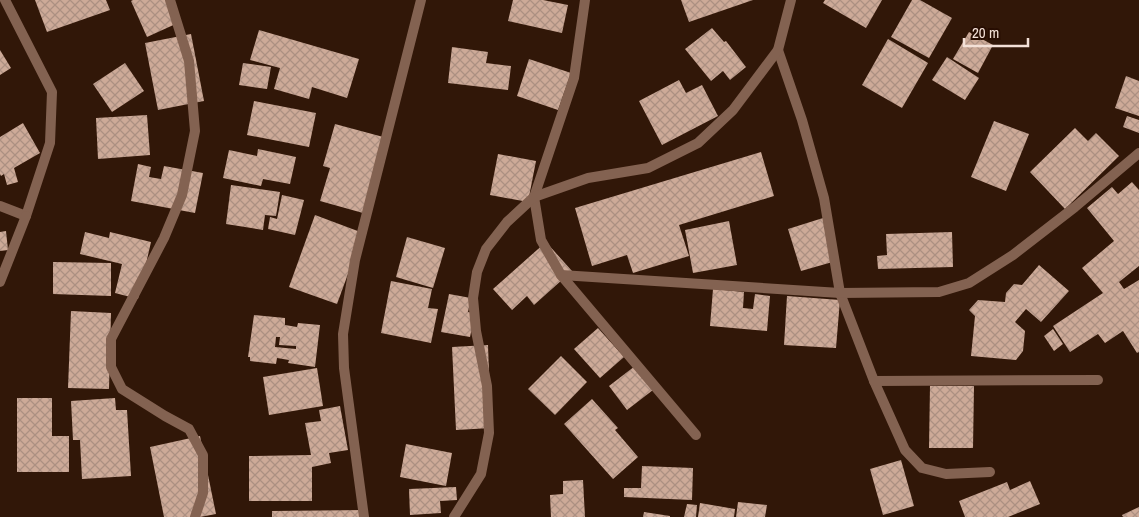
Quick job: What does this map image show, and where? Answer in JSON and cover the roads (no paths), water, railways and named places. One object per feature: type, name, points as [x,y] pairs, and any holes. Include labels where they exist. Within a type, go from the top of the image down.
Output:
[{"type":"street","points":[[0,282],[26,216],[50,143],[52,92],[5,0]]},
{"type":"street","points":[[170,0],[189,61],[195,132],[182,195],[164,238],[111,339],[111,367],[122,389],[189,429],[203,455],[203,493],[195,517]]},
{"type":"street","points":[[364,517],[344,368],[343,334],[355,260],[421,0]]},
{"type":"street","points":[[585,0],[574,78],[534,197],[541,240],[561,275],[696,435]]},
{"type":"street","points":[[454,517],[481,474],[489,433],[487,386],[476,331],[473,298],[476,272],[486,249],[507,222],[534,197],[588,178],[648,168],[698,143],[733,110],[778,50],[791,0]]},
{"type":"street","points":[[778,50],[802,120],[824,198],[840,293],[874,381],[905,450],[922,468],[946,474],[990,472]]},
{"type":"street","points":[[561,275],[840,293],[939,292],[969,284],[1013,254],[1075,207],[1139,153]]},
{"type":"street","points":[[0,206],[26,216]]},
{"type":"street","points":[[874,381],[1098,380]]}]
